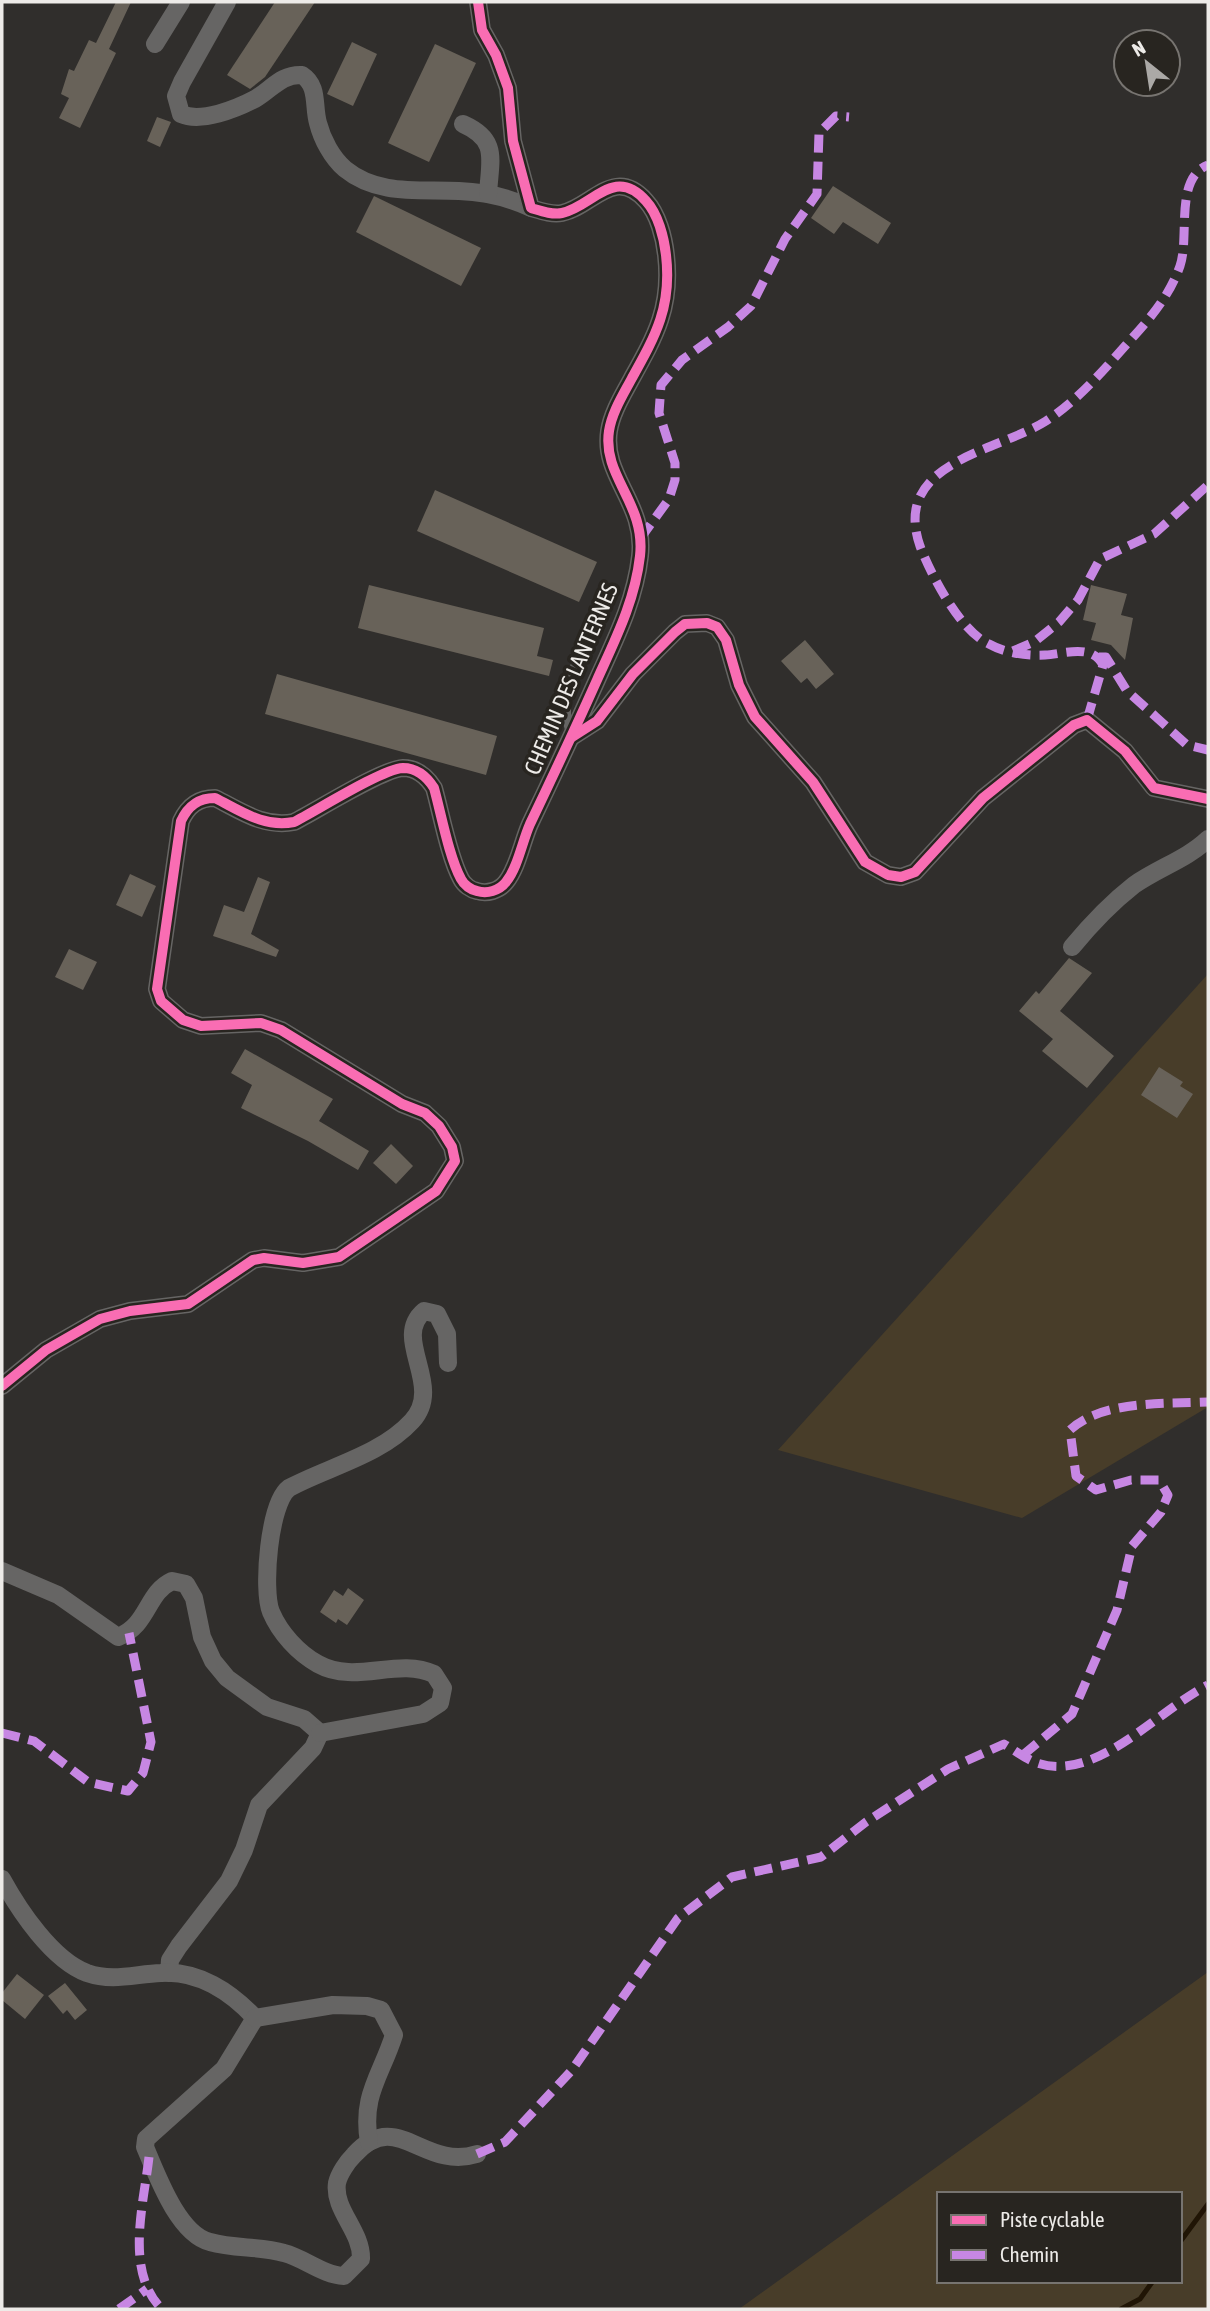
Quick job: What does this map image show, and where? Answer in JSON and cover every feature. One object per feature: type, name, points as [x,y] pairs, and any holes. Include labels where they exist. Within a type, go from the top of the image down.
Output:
[{"type":"street","points":[[155,44],[181,2]]},
{"type":"street","name":"CHEMIN DES LANTERNES","points":[[2,1386],[46,1350],[100,1319],[130,1311],[188,1304],[253,1260],[264,1258],[303,1264],[339,1257],[414,1209],[447,1178],[455,1161],[452,1147],[439,1126],[425,1113],[402,1104],[268,1024],[201,1026],[183,1020],[161,1001],[157,989],[181,821],[190,806],[206,798],[215,798],[266,823],[281,825],[295,822],[394,770],[413,770],[422,774],[434,788],[461,880],[467,887],[485,893],[502,887],[508,879],[524,837],[572,737],[629,607],[638,568],[640,555],[633,503],[615,473],[608,455],[608,433],[619,401],[661,326],[666,309],[667,264],[664,240],[647,201],[633,190],[620,186],[606,189],[576,208],[561,213],[531,208],[510,198],[488,194],[383,187],[346,169],[324,140],[318,123],[313,88],[309,79],[302,75],[283,77],[253,100],[197,118],[181,114],[176,96],[227,2]]},
{"type":"street","points":[[478,2],[482,30],[496,55],[508,88],[513,141],[531,208]]},
{"type":"street","points":[[463,124],[481,132],[487,141],[490,150],[488,194]]},
{"type":"street","points":[[572,737],[597,722],[632,674],[668,638],[685,624],[697,621],[717,627],[726,640],[739,685],[755,717],[813,782],[865,862],[880,873],[901,877],[915,872],[983,798],[1074,725],[1087,720],[1125,751],[1154,788],[1208,799]]},
{"type":"street","points":[[1072,947],[1097,918],[1134,886],[1198,849],[1208,839]]},
{"type":"street","points":[[320,1733],[423,1714],[440,1703],[443,1688],[434,1674],[419,1669],[337,1671],[318,1664],[291,1641],[270,1609],[267,1585],[278,1500],[289,1488],[387,1441],[413,1420],[423,1398],[422,1371],[411,1336],[412,1325],[424,1311],[437,1314],[447,1334],[448,1363]]},
{"type":"street","points":[[2,1571],[58,1595],[118,1637],[137,1625],[162,1586],[172,1581],[186,1584],[194,1598],[202,1637],[213,1661],[227,1678],[267,1707],[304,1719],[320,1733]]},
{"type":"street","points":[[169,1973],[170,1960],[179,1945],[229,1881],[244,1850],[259,1805],[313,1748],[320,1733]]},
{"type":"street","points":[[2,1879],[33,1929],[85,1972],[115,1978],[169,1973],[212,1984],[231,1995],[255,2018]]},
{"type":"street","points":[[369,2141],[365,2116],[369,2094],[394,2035],[381,2010],[367,2006],[333,2005],[255,2018],[224,2069],[146,2139],[145,2147],[177,2214],[194,2234],[207,2242],[283,2252],[307,2260],[335,2276],[344,2276],[361,2259],[361,2248],[338,2199],[337,2182],[348,2161],[369,2141],[391,2135],[437,2154],[460,2159],[477,2154]]},
{"type":"lane","points":[[572,737],[565,720],[565,703],[585,635]]},
{"type":"shaded area","points":[[1208,974],[1208,1407],[1022,1518],[778,1450]]},
{"type":"shaded area","points":[[1208,1972],[1208,2309],[739,2309]]},
{"type":"building","points":[[116,2],[131,2],[109,49],[116,53],[80,128],[59,118],[69,98],[61,94],[69,69],[74,71],[89,40],[96,43]]},
{"type":"building","points":[[275,2],[315,2],[265,77],[250,89],[227,75]]},
{"type":"building","points":[[352,42],[377,54],[353,106],[327,94]]},
{"type":"building","points":[[435,44],[476,63],[429,162],[388,143]]},
{"type":"building","points":[[157,117],[171,122],[160,147],[147,141]]},
{"type":"building","points":[[833,186],[891,223],[878,244],[843,222],[834,234],[811,218]]},
{"type":"building","points":[[374,196],[481,248],[461,286],[356,232]]},
{"type":"building","points":[[435,490],[597,562],[579,602],[417,531]]},
{"type":"building","points":[[369,585],[544,628],[537,656],[553,660],[549,676],[358,628]]},
{"type":"building","points":[[1091,585],[1127,594],[1121,615],[1133,618],[1125,660],[1111,645],[1091,640],[1096,623],[1083,620]]},
{"type":"building","points":[[805,640],[834,674],[816,689],[807,678],[801,683],[781,661]]},
{"type":"building","points":[[277,674],[497,736],[486,775],[265,714]]},
{"type":"building","points":[[130,874],[156,886],[142,917],[116,905]]},
{"type":"building","points":[[258,877],[270,882],[251,934],[279,950],[276,957],[213,936],[224,905],[244,912]]},
{"type":"building","points":[[69,949],[97,962],[83,990],[55,977]]},
{"type":"building","points":[[1069,958],[1092,973],[1060,1011],[1114,1056],[1087,1088],[1042,1051],[1053,1039],[1019,1011],[1036,991],[1039,994]]},
{"type":"building","points":[[245,1049],[333,1099],[319,1121],[369,1151],[358,1170],[308,1141],[241,1108],[252,1085],[231,1073]]},
{"type":"building","points":[[1159,1067],[1183,1082],[1180,1086],[1193,1094],[1177,1118],[1141,1095]]},
{"type":"building","points":[[391,1144],[413,1166],[396,1184],[373,1163]]},
{"type":"building","points":[[348,1588],[364,1600],[347,1625],[338,1619],[336,1623],[320,1612],[334,1590],[343,1596]]},
{"type":"building","points":[[17,1974],[44,1995],[25,2019],[2,2000],[2,1993]]},
{"type":"building","points":[[65,1983],[87,2010],[75,2020],[67,2010],[63,2014],[48,1996]]},
{"type":"waterway","points":[[1182,2239],[1208,2204]]},
{"type":"waterway","points":[[1121,2309],[1140,2299],[1152,2283]]},
{"type":"marked path","points":[[640,539],[669,499],[675,480],[675,463],[659,413],[661,385],[682,360],[728,327],[751,306],[785,239],[817,194],[819,133],[836,116],[849,117]]},
{"type":"marked path","points":[[1087,720],[1103,665],[1098,658],[1077,651],[1045,655],[1016,653],[1002,650],[978,637],[957,615],[931,572],[920,546],[915,518],[921,495],[934,478],[977,452],[1046,421],[1093,382],[1148,320],[1166,295],[1180,266],[1187,195],[1197,172],[1208,165]]},
{"type":"marked path","points":[[1013,651],[1034,642],[1059,622],[1078,600],[1100,559],[1154,534],[1208,485]]},
{"type":"marked path","points":[[1099,657],[1106,657],[1127,691],[1187,745],[1208,750]]},
{"type":"marked path","points":[[1023,1755],[1072,1714],[1117,1610],[1132,1546],[1161,1512],[1168,1495],[1159,1480],[1131,1480],[1096,1490],[1076,1476],[1070,1430],[1083,1420],[1116,1408],[1208,1402]]},
{"type":"marked path","points":[[2,1733],[34,1741],[88,1782],[128,1791],[143,1773],[151,1742],[129,1633]]},
{"type":"marked path","points":[[477,2154],[505,2142],[572,2070],[678,1918],[732,1877],[821,1857],[866,1822],[948,1769],[1004,1744],[1037,1763],[1059,1766],[1082,1763],[1126,1741],[1208,1685]]},
{"type":"marked path","points":[[149,2157],[139,2236],[140,2257],[150,2294],[162,2309]]},
{"type":"marked path","points":[[119,2309],[147,2289]]},
{"type":"cycle path","points":[[2,1386],[46,1350],[100,1319],[130,1311],[188,1304],[253,1260],[264,1258],[303,1263],[339,1257],[436,1191],[455,1161],[452,1147],[439,1126],[425,1113],[402,1104],[281,1030],[261,1023],[201,1026],[183,1020],[161,1001],[157,989],[181,821],[190,807],[204,799],[215,798],[244,813],[273,823],[294,822],[380,775],[403,768],[417,771],[434,788],[449,847],[462,881],[481,892],[500,888],[514,869],[530,824],[611,650],[634,589],[640,556],[640,537],[637,521],[612,462],[609,431],[618,404],[660,320],[667,290],[662,233],[654,212],[646,201],[624,187],[603,191],[562,213],[531,208],[513,141],[508,88],[496,55],[482,30],[478,2]]},
{"type":"cycle path","points":[[572,737],[597,721],[633,674],[675,632],[685,624],[707,623],[717,627],[726,640],[739,685],[755,717],[813,782],[865,862],[888,875],[901,877],[915,872],[983,798],[1074,725],[1087,720],[1125,751],[1154,788],[1208,799]]}]
